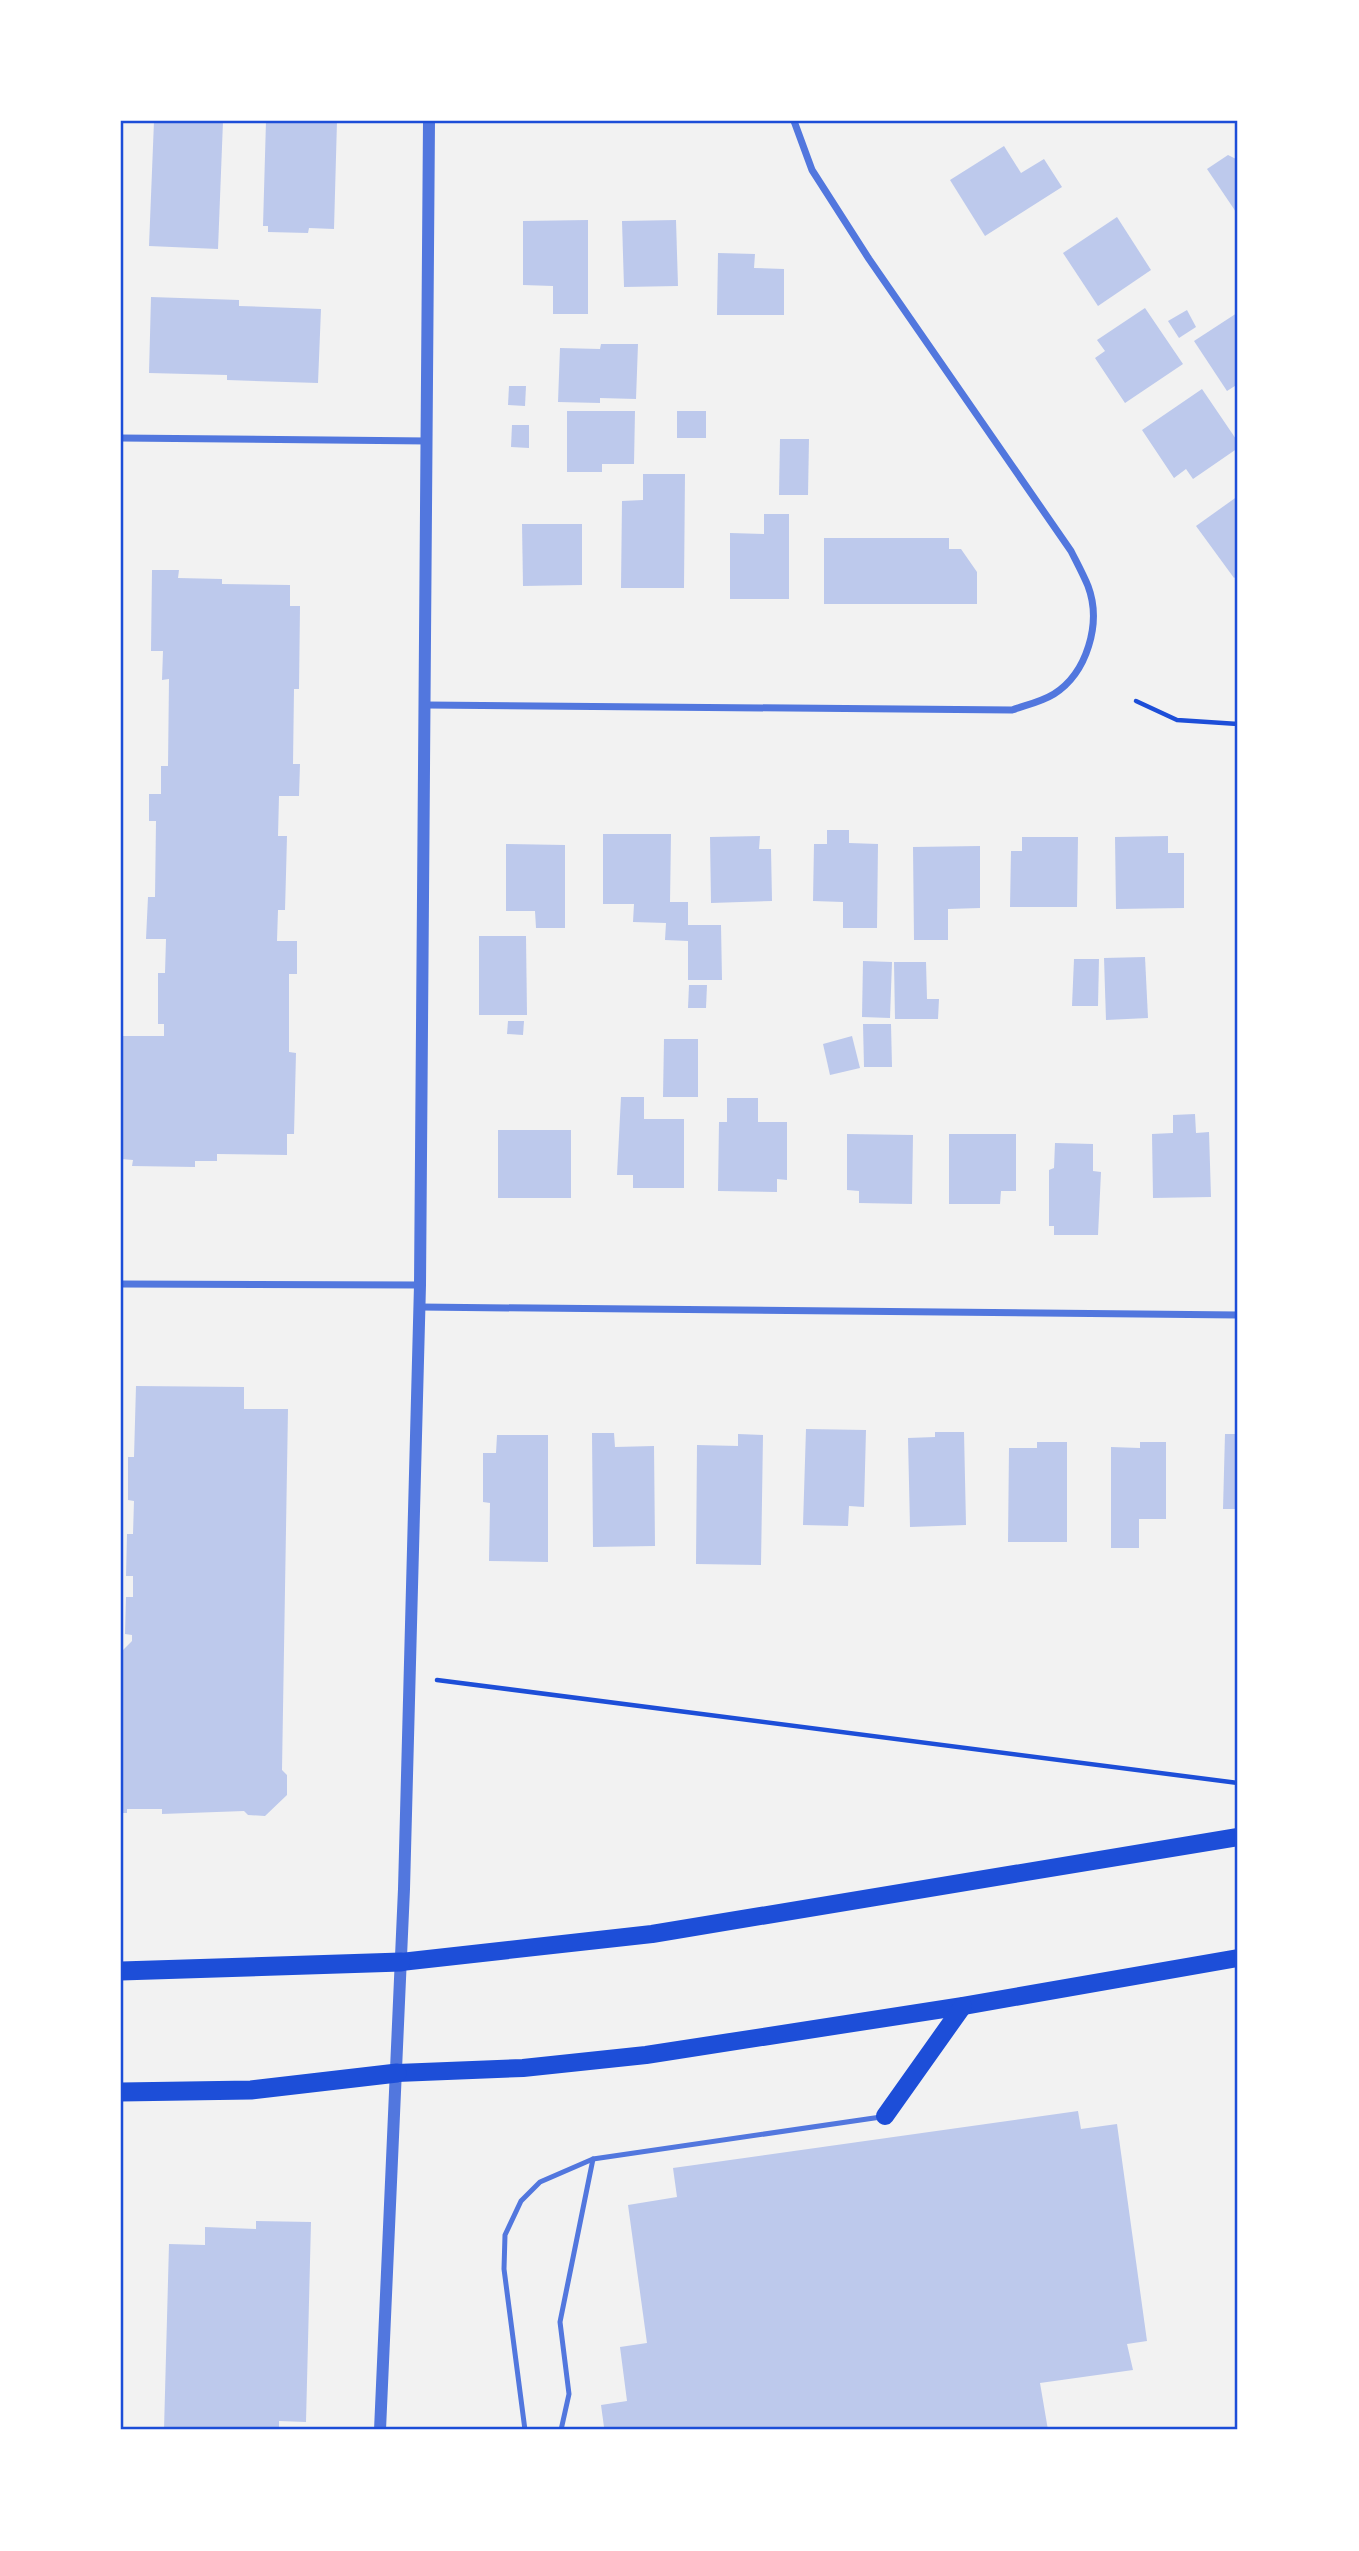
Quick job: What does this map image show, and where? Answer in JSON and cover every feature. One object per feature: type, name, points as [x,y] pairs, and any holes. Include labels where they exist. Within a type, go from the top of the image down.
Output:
[{"type":"highway","points":[[121,1971],[401,1962]]},
{"type":"highway","points":[[121,2092],[251,2090],[397,2073]]},
{"type":"main road","points":[[401,1962],[665,1932],[1238,1837]]},
{"type":"main road","points":[[397,2073],[523,2068],[646,2055],[962,2006],[1238,1958]]},
{"type":"main road","points":[[885,2116],[962,2006]]},
{"type":"street","points":[[380,2430],[401,1962],[420,1307],[427,705],[429,121]]},
{"type":"street","points":[[427,705],[1012,710],[1054,694],[1075,675],[1087,650],[1093,610],[1089,588],[1071,551],[869,259],[812,170],[794,121]]},
{"type":"street","points":[[121,438],[428,441]]},
{"type":"street","points":[[121,1284],[420,1285]]},
{"type":"street","points":[[420,1307],[1238,1315]]},
{"type":"lane","points":[[525,2430],[504,2269],[505,2235],[521,2202],[540,2182],[593,2159],[885,2116]]},
{"type":"lane","points":[[562,2430],[569,2394],[560,2322],[593,2159]]},
{"type":"path","points":[[1136,701],[1177,720],[1238,724]]},
{"type":"path","points":[[409,1677],[1064,1758],[1238,1783]]},
{"type":"building","points":[[154,121],[223,121],[218,249],[149,246]]},
{"type":"building","points":[[266,121],[337,121],[334,229],[309,228],[308,233],[268,232],[268,226],[263,226]]},
{"type":"building","points":[[1004,146],[1021,173],[1044,159],[1062,187],[985,236],[950,180]]},
{"type":"building","points":[[1228,155],[1238,160],[1238,215],[1207,169]]},
{"type":"building","points":[[1117,217],[1151,270],[1098,306],[1063,253]]},
{"type":"building","points":[[588,220],[588,314],[553,314],[553,286],[523,285],[523,221]]},
{"type":"building","points":[[676,220],[678,286],[624,287],[622,221]]},
{"type":"building","points":[[718,253],[755,254],[754,268],[784,269],[784,315],[717,315]]},
{"type":"building","points":[[151,297],[239,300],[239,306],[321,309],[318,383],[227,380],[227,375],[149,373]]},
{"type":"building","points":[[1145,308],[1183,364],[1125,403],[1095,358],[1105,351],[1097,340]]},
{"type":"building","points":[[1187,310],[1196,327],[1179,338],[1168,321]]},
{"type":"building","points":[[1237,313],[1238,384],[1227,391],[1194,341]]},
{"type":"building","points":[[601,344],[638,344],[636,399],[600,398],[600,403],[558,402],[560,348],[600,349]]},
{"type":"building","points":[[509,386],[526,386],[525,406],[508,405]]},
{"type":"building","points":[[1202,389],[1238,442],[1238,448],[1193,479],[1186,469],[1174,478],[1142,430]]},
{"type":"building","points":[[567,411],[635,411],[634,464],[602,464],[602,472],[567,472]]},
{"type":"building","points":[[677,411],[706,411],[706,438],[677,438]]},
{"type":"building","points":[[512,425],[529,425],[529,448],[511,447]]},
{"type":"building","points":[[780,439],[809,439],[808,495],[779,495]]},
{"type":"building","points":[[643,474],[685,474],[684,588],[621,588],[622,501],[643,500]]},
{"type":"building","points":[[1238,496],[1238,575],[1234,578],[1196,526]]},
{"type":"building","points":[[764,514],[789,514],[789,599],[730,599],[730,533],[764,534]]},
{"type":"building","points":[[522,524],[582,524],[582,585],[523,586]]},
{"type":"building","points":[[824,538],[949,538],[949,549],[961,549],[977,572],[977,604],[824,604]]},
{"type":"building","points":[[152,570],[179,570],[178,578],[222,579],[222,584],[290,585],[290,606],[300,606],[299,689],[294,689],[293,764],[300,764],[299,796],[279,796],[278,836],[287,836],[285,910],[278,910],[277,941],[297,941],[297,974],[289,974],[289,1052],[296,1053],[294,1134],[287,1134],[287,1155],[217,1154],[217,1161],[195,1161],[195,1167],[132,1166],[133,1160],[121,1159],[121,1036],[164,1036],[164,1024],[158,1024],[158,973],[165,973],[166,939],[146,939],[148,897],[155,897],[156,821],[149,821],[149,794],[161,794],[161,766],[168,766],[169,679],[162,680],[163,651],[151,651]]},
{"type":"building","points":[[827,830],[849,830],[849,843],[878,844],[877,928],[843,928],[843,902],[813,901],[814,844],[827,844]]},
{"type":"building","points":[[603,834],[671,834],[670,902],[688,902],[688,925],[721,925],[722,980],[688,980],[688,941],[665,940],[666,923],[633,922],[634,904],[603,904]]},
{"type":"building","points":[[760,836],[759,849],[771,849],[772,901],[711,903],[710,837]]},
{"type":"building","points":[[1168,836],[1168,853],[1184,853],[1184,908],[1116,909],[1115,837]]},
{"type":"building","points":[[1022,837],[1078,837],[1077,907],[1010,907],[1011,851],[1022,851]]},
{"type":"building","points":[[506,844],[565,845],[565,928],[536,928],[535,911],[506,911]]},
{"type":"building","points":[[980,846],[980,908],[948,909],[948,940],[914,940],[913,847]]},
{"type":"building","points":[[479,936],[526,936],[527,1015],[479,1015]]},
{"type":"building","points":[[1145,957],[1148,1018],[1106,1020],[1104,958]]},
{"type":"building","points":[[1074,959],[1099,959],[1098,1006],[1072,1006]]},
{"type":"building","points":[[863,961],[892,962],[890,1018],[862,1017]]},
{"type":"building","points":[[894,962],[926,962],[927,999],[939,999],[938,1019],[895,1019]]},
{"type":"building","points":[[689,985],[707,985],[706,1008],[688,1008]]},
{"type":"building","points":[[508,1021],[524,1021],[523,1035],[507,1034]]},
{"type":"building","points":[[863,1024],[891,1024],[892,1067],[864,1067]]},
{"type":"building","points":[[852,1036],[860,1068],[830,1075],[823,1044]]},
{"type":"building","points":[[664,1039],[698,1039],[698,1097],[663,1097]]},
{"type":"building","points":[[621,1097],[644,1097],[644,1119],[684,1119],[684,1188],[633,1188],[633,1175],[617,1175]]},
{"type":"building","points":[[727,1098],[758,1098],[758,1122],[787,1122],[787,1180],[777,1179],[777,1192],[718,1191],[719,1122],[727,1122]]},
{"type":"building","points":[[1195,1114],[1196,1133],[1209,1132],[1211,1197],[1153,1198],[1152,1134],[1173,1133],[1173,1115]]},
{"type":"building","points":[[498,1130],[571,1130],[571,1198],[498,1198]]},
{"type":"building","points":[[847,1134],[913,1135],[912,1204],[859,1203],[859,1191],[847,1190]]},
{"type":"building","points":[[949,1134],[1016,1134],[1016,1191],[1001,1191],[1000,1204],[949,1204]]},
{"type":"building","points":[[1055,1143],[1093,1144],[1093,1171],[1101,1172],[1098,1235],[1054,1235],[1054,1226],[1049,1226],[1049,1170],[1054,1168]]},
{"type":"building","points":[[136,1386],[244,1387],[244,1409],[288,1409],[282,1770],[287,1775],[287,1795],[265,1816],[248,1815],[244,1811],[162,1814],[162,1809],[127,1809],[127,1813],[121,1813],[121,1652],[132,1641],[132,1635],[125,1634],[126,1597],[133,1597],[133,1576],[126,1576],[127,1534],[133,1534],[134,1501],[128,1500],[128,1457],[134,1457]]},
{"type":"building","points":[[806,1429],[866,1430],[864,1507],[849,1506],[848,1526],[803,1525]]},
{"type":"building","points":[[935,1432],[964,1432],[966,1525],[910,1527],[908,1438],[935,1437]]},
{"type":"building","points":[[592,1433],[614,1433],[615,1447],[654,1446],[655,1546],[593,1547]]},
{"type":"building","points":[[738,1434],[763,1435],[761,1565],[696,1564],[697,1445],[738,1446]]},
{"type":"building","points":[[1225,1434],[1238,1434],[1238,1509],[1223,1509]]},
{"type":"building","points":[[497,1435],[548,1435],[548,1562],[489,1561],[490,1503],[483,1502],[483,1453],[496,1453]]},
{"type":"building","points":[[1037,1442],[1067,1442],[1067,1542],[1008,1542],[1009,1448],[1037,1448]]},
{"type":"building","points":[[1140,1442],[1166,1442],[1166,1519],[1139,1519],[1139,1548],[1111,1548],[1111,1447],[1140,1448]]},
{"type":"building","points":[[1078,2111],[1081,2129],[1117,2124],[1147,2341],[1127,2344],[1133,2370],[1040,2383],[1048,2430],[595,2430],[604,2427],[601,2405],[627,2401],[620,2347],[647,2343],[628,2205],[677,2197],[673,2168]]},
{"type":"building","points":[[256,2221],[311,2222],[306,2422],[279,2421],[279,2430],[164,2430],[169,2244],[205,2245],[205,2227],[256,2229]]}]
